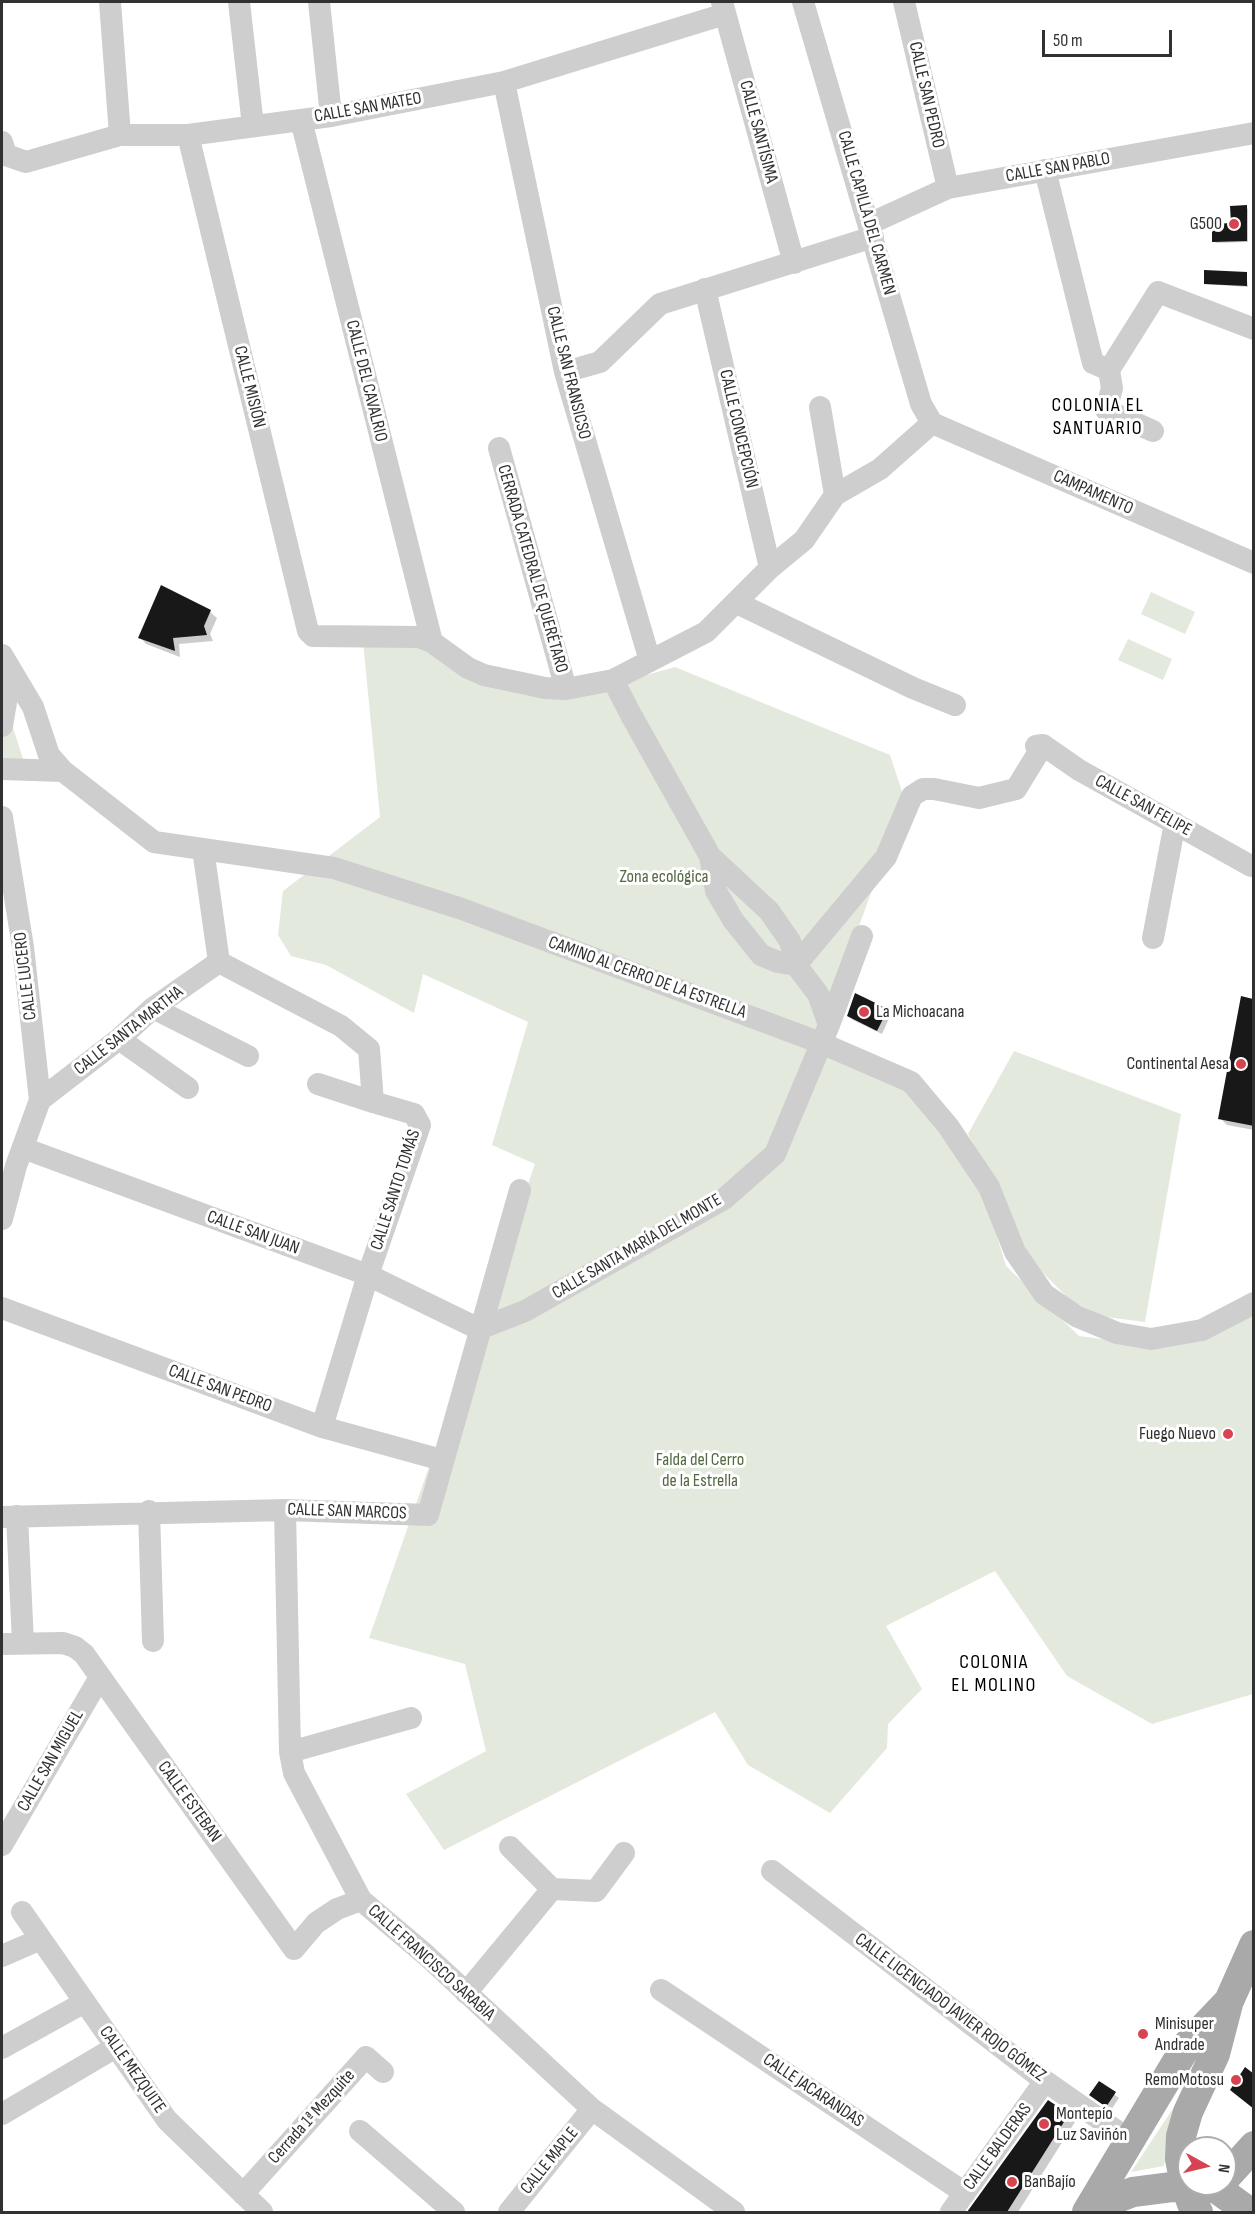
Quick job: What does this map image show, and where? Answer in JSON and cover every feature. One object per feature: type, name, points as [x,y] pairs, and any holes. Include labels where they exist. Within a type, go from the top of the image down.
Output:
[{"type":"main road","points":[[1092,2212],[1107,2202],[1133,2192],[1192,2205],[1180,2159],[1184,2124],[1215,2054],[1229,2001],[1254,1945]]},
{"type":"main road","points":[[1087,2212],[1187,2045],[1229,2001]]},
{"type":"main road","points":[[1237,2164],[1254,2146]]},
{"type":"main road","points":[[1233,2196],[1249,2212]]},
{"type":"street","points":[[110,2],[120,135]]},
{"type":"street","points":[[239,2],[252,126]]},
{"type":"street","points":[[319,2],[331,116]]},
{"type":"street","name":"CALLE CAPILLA DEL CARMEN","points":[[803,2],[921,404],[932,423]]},
{"type":"street","name":"CALLE SAN PEDRO","points":[[904,2],[948,188]]},
{"type":"street","name":"CALLE SAN MATEO","points":[[4,148],[26,162],[120,135],[188,135],[331,116],[504,82],[724,8]]},
{"type":"street","name":"CALLE SANTÍSIMA","points":[[724,8],[794,262]]},
{"type":"street","name":"CALLE SAN FRANSICSO","points":[[504,82],[565,372],[650,661]]},
{"type":"street","name":"CALLE DEL CAVALRIO","points":[[300,120],[432,642]]},
{"type":"street","name":"CALLE SAN PABLO","points":[[565,372],[600,362],[660,304],[794,262],[871,231],[948,188],[1254,133]]},
{"type":"street","name":"CALLE MISIÓN","points":[[188,135],[308,631],[313,636],[419,637],[432,642]]},
{"type":"street","points":[[1045,170],[1093,363],[1109,370]]},
{"type":"street","name":"CALLE CONCEPCIÓN","points":[[705,289],[770,568]]},
{"type":"street","points":[[1153,431],[1106,410],[1112,388],[1109,370],[1158,292],[1254,329]]},
{"type":"street","points":[[820,407],[835,495]]},
{"type":"street","points":[[432,642],[468,668],[484,675],[545,688],[566,689],[613,680],[706,632],[770,568],[804,540],[835,495],[880,469],[932,423]]},
{"type":"street","name":"CAMPAMENTO","points":[[932,423],[1254,563]]},
{"type":"street","name":"CERRADA CATEDRAL DE QUERÉTARO","points":[[499,448],[566,689]]},
{"type":"street","points":[[737,603],[912,688],[955,705]]},
{"type":"street","points":[[2,726],[6,664]]},
{"type":"street","name":"CAMINO AL CERRO DE LA ESTRELLA","points":[[6,664],[33,707],[49,754],[63,771],[154,842],[334,868],[462,909],[825,1034],[911,1083],[948,1126],[989,1187],[1015,1252],[1044,1294],[1076,1316],[1118,1333],[1150,1339],[1203,1330],[1254,1303]]},
{"type":"street","points":[[613,680],[710,856],[769,911],[790,941],[795,964],[818,994],[825,1034]]},
{"type":"street","name":"CALLE SAN FELIPE","points":[[795,964],[886,857],[912,796],[923,789],[934,789],[979,798],[1016,789],[1040,746],[1251,866]]},
{"type":"street","points":[[2,769],[63,771]]},
{"type":"street","name":"CALLE LUCERO","points":[[2,817],[23,947],[40,1100]]},
{"type":"street","points":[[1154,938],[1175,823]]},
{"type":"street","points":[[204,849],[219,962],[341,1026],[369,1049],[373,1102]]},
{"type":"street","points":[[710,856],[716,891],[733,920],[761,955],[778,962],[795,964]]},
{"type":"street","name":"CALLE SANTA MARÍA DEL MONTE","points":[[479,1329],[525,1311],[724,1199],[775,1154],[825,1034],[862,936]]},
{"type":"street","name":"CALLE SANTA MARTHA","points":[[40,1100],[119,1039],[153,1008],[219,962]]},
{"type":"street","points":[[153,1008],[248,1056]]},
{"type":"street","points":[[119,1039],[188,1088]]},
{"type":"street","name":"CALLE SANTO TOMÁS","points":[[318,1084],[414,1114],[420,1125],[368,1275],[322,1427]]},
{"type":"street","points":[[2,1214],[14,1157],[40,1100]]},
{"type":"street","name":"CALLE SAN JUAN","points":[[14,1157],[368,1275],[479,1329]]},
{"type":"street","name":"CALLE SAN MARCOS","points":[[9,1516],[149,1511],[285,1510],[428,1515],[520,1190]]},
{"type":"street","name":"CALLE SAN PEDRO","points":[[2,1308],[322,1427],[442,1460]]},
{"type":"street","name":"CALLE FRANCISCO SARABIA","points":[[285,1510],[290,1752],[294,1773],[362,1900],[592,2109],[734,2212]]},
{"type":"street","points":[[149,1511],[153,1641]]},
{"type":"street","points":[[9,1516],[12,1643]]},
{"type":"street","name":"CALLE ESTEBAN","points":[[12,1643],[63,1643],[75,1647],[84,1654],[294,1949],[316,1923],[337,1909],[362,1900]]},
{"type":"street","name":"CALLE SAN MIGUEL","points":[[2,1845],[100,1677]]},
{"type":"street","points":[[290,1752],[411,1718]]},
{"type":"street","points":[[510,1847],[552,1889],[596,1891],[624,1853]]},
{"type":"street","name":"CALLE LICENCIADO JAVIER ROJO GÓMEZ","points":[[772,1871],[1045,2081],[1131,2141]]},
{"type":"street","points":[[466,1993],[552,1889]]},
{"type":"street","name":"CALLE MEZQUITE","points":[[22,1912],[167,2120],[262,2212]]},
{"type":"street","points":[[2,1956],[41,1939]]},
{"type":"street","name":"CALLE JACARANDAS","points":[[661,1990],[965,2193]]},
{"type":"street","points":[[2,2048],[84,2002]]},
{"type":"street","points":[[2,2114],[116,2047]]},
{"type":"street","name":"Cerrada 1ª Mezquite","points":[[243,2194],[366,2057],[383,2072]]},
{"type":"street","name":"CALLE BALDERAS","points":[[951,2212],[1045,2081]]},
{"type":"street","name":"CALLE MAPLE","points":[[509,2212],[592,2109]]},
{"type":"street","points":[[360,2131],[454,2212]]},
{"type":"green space","points":[[1151,592],[1195,612],[1185,634],[1141,614]]},
{"type":"green space","points":[[1128,639],[1172,659],[1163,680],[1118,660]]},
{"type":"green space","name":"Falda del Cerro de la Estrella","points":[[363,641],[415,643],[562,699],[675,667],[890,755],[905,801],[815,1045],[901,1079],[981,1184],[1006,1266],[1079,1336],[1153,1346],[1253,1302],[1253,1694],[1152,1724],[1067,1676],[995,1571],[886,1626],[922,1689],[888,1724],[887,1748],[830,1813],[748,1765],[715,1712],[444,1850],[406,1794],[486,1751],[465,1664],[369,1638],[535,1164],[492,1145],[528,1022],[423,974],[414,1013],[326,965],[291,956],[278,935],[283,891],[380,817]]},
{"type":"green space","points":[[2,693],[24,762],[2,761]]},
{"type":"green space","points":[[1014,1051],[1181,1114],[1145,1322],[1106,1317],[1071,1301],[1031,1261],[1006,1206],[968,1134]]},
{"type":"green space","points":[[1174,2107],[1164,2166],[1131,2172]]},
{"type":"building","name":"G500","points":[[1247,205],[1247,241],[1212,242],[1212,224],[1231,223],[1230,206]]},
{"type":"building","name":"G500","points":[[1204,270],[1247,272],[1247,286],[1204,284]]},
{"type":"building","points":[[161,585],[211,610],[204,626],[207,635],[173,638],[175,651],[138,638]]},
{"type":"building","name":"La Michoacana","points":[[855,993],[888,1009],[877,1031],[847,1016]]},
{"type":"building","points":[[1241,996],[1253,999],[1254,1126],[1218,1119]]},
{"type":"building","points":[[1245,2067],[1254,2074],[1254,2109],[1230,2090]]},
{"type":"building","points":[[1099,2081],[1116,2092],[1106,2107],[1089,2095]]},
{"type":"building","points":[[1048,2100],[1069,2114],[1007,2212],[967,2212]]},
{"type":"place","name":"G500","points":[[1234,224]]},
{"type":"place","name":"La Michoacana","points":[[864,1012]]},
{"type":"place","name":"Continental Aesa","points":[[1241,1064]]},
{"type":"place","name":"Fuego Nuevo","points":[[1228,1434]]},
{"type":"place","name":"Minisuper Andrade","points":[[1143,2034]]},
{"type":"place","name":"RemoMotosu","points":[[1236,2080]]},
{"type":"place","name":"Montepío Luz Saviñón","points":[[1044,2124]]},
{"type":"place","name":"BanBajío","points":[[1012,2182]]},
{"type":"district","name":"COLONIA EL SANTUARIO","points":[[1098,418]]},
{"type":"district","name":"COLONIA EL MOLINO","points":[[994,1674]]},
{"type":"park label","name":"Zona ecológica","points":[[664,877]]}]
